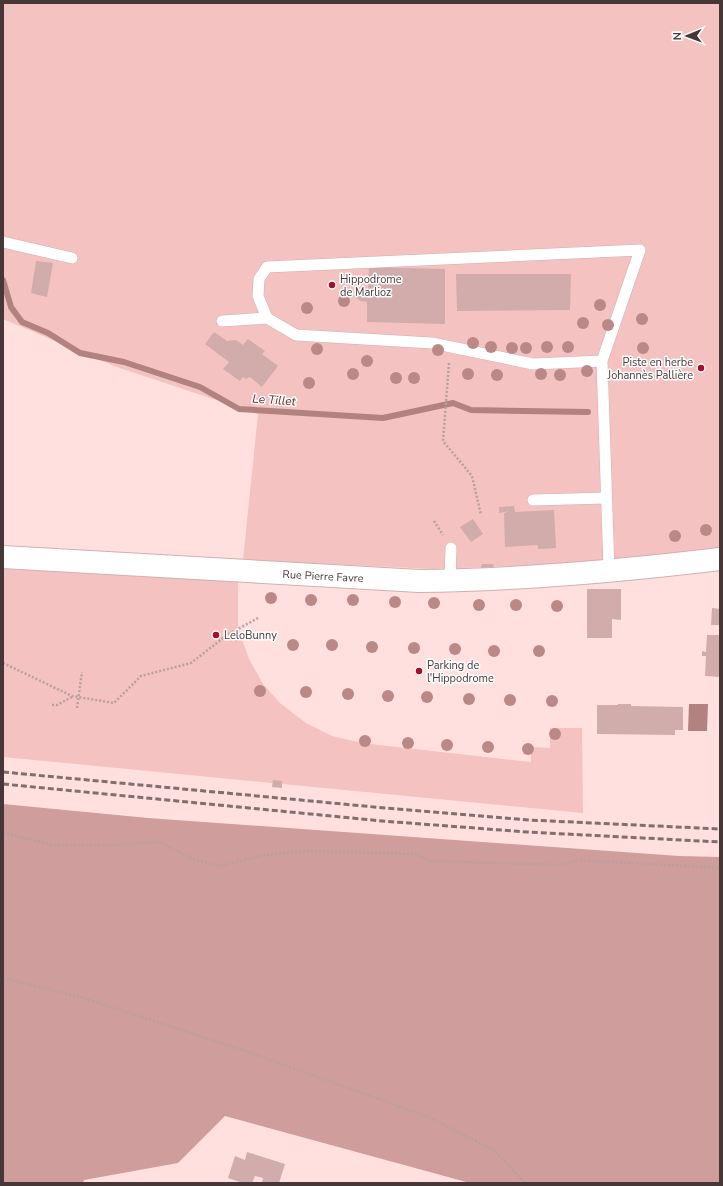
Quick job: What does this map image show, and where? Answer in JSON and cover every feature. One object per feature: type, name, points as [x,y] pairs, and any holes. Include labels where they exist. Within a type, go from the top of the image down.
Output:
[{"type":"street","name":"Rue Pierre Favre","points":[[3,557],[293,574],[450,580],[478,580],[643,568],[720,559]]},
{"type":"lane","points":[[3,242],[72,258]]},
{"type":"lane","points":[[267,318],[258,296],[259,279],[267,267],[640,250],[602,361],[609,570]]},
{"type":"lane","points":[[222,321],[267,318],[296,335],[432,343],[533,364],[602,361]]},
{"type":"lane","points":[[533,500],[606,498]]},
{"type":"lane","points":[[450,580],[451,548]]},
{"type":"path","points":[[451,347],[443,441],[472,476],[481,515]]},
{"type":"path","points":[[3,664],[72,696],[114,703],[141,676],[191,664],[227,635],[258,618]]},
{"type":"path","points":[[77,708],[82,672]]},
{"type":"path","points":[[52,705],[57,705],[72,696]]},
{"type":"path","points":[[3,833],[54,845],[110,845],[160,842],[195,860],[221,866],[263,855],[308,851],[415,854],[430,861],[564,865],[576,860],[720,868]]},
{"type":"path","points":[[3,978],[80,997],[234,1047],[429,1117],[494,1150],[524,1183]]},
{"type":"shaded area","name":"Hippodrome de Marlioz","points":[[3,3],[720,3],[720,549],[593,563],[433,569],[243,560],[258,414],[114,366],[3,319]]},
{"type":"shaded area","points":[[3,569],[238,579],[238,628],[249,659],[263,684],[280,703],[306,723],[332,736],[362,743],[531,762],[531,747],[550,748],[550,728],[582,728],[583,813],[3,757]]},
{"type":"shaded area","points":[[689,704],[708,704],[707,731],[688,731]]},
{"type":"shaded area","points":[[3,804],[148,818],[679,856],[720,857],[720,1183],[470,1183],[225,1116],[178,1163],[84,1180],[83,1183],[3,1183]]},
{"type":"building","points":[[36,261],[53,263],[47,297],[31,293]]},
{"type":"building","points":[[369,267],[445,269],[445,324],[367,322],[367,302],[361,301],[352,296],[362,290],[368,291]]},
{"type":"building","points":[[456,274],[571,274],[570,310],[457,311]]},
{"type":"building","points":[[214,332],[227,341],[236,340],[243,345],[248,339],[265,351],[262,354],[278,366],[262,387],[250,377],[246,379],[243,377],[240,381],[223,369],[229,362],[205,344]]},
{"type":"building","points":[[514,506],[515,512],[554,510],[556,548],[538,549],[538,545],[505,547],[504,513],[509,511],[499,513],[499,507]]},
{"type":"building","points":[[473,519],[483,534],[471,542],[460,527]]},
{"type":"building","points":[[482,564],[493,564],[494,567],[481,568]]},
{"type":"building","points":[[587,589],[621,589],[621,620],[612,619],[612,638],[587,638]]},
{"type":"building","points":[[712,608],[720,609],[720,625],[711,625]]},
{"type":"building","points":[[707,635],[720,635],[720,677],[705,676],[706,656],[702,656],[702,651],[706,652]]},
{"type":"building","points":[[631,704],[631,706],[683,707],[683,730],[675,730],[675,735],[597,734],[597,705]]},
{"type":"building","points":[[273,780],[282,781],[282,788],[272,787]]},
{"type":"building","points":[[247,1152],[285,1164],[279,1183],[263,1183],[263,1178],[255,1176],[252,1183],[243,1183],[228,1178],[235,1156],[245,1160]]},
{"type":"waterway","name":"Le Tillet","points":[[3,280],[11,307],[22,322],[48,333],[80,353],[124,362],[200,387],[239,409],[383,418],[453,403],[471,410],[588,412]]},
{"type":"railway","points":[[3,772],[529,820],[720,829]]},
{"type":"railway","points":[[3,784],[382,821],[527,832],[720,842]]},
{"type":"place","name":"Hippodrome de Marlioz","points":[[332,285]]},
{"type":"place","name":"Piste en herbe Johannès Pallière","points":[[701,368]]},
{"type":"place","name":"LeloBunny","points":[[216,635]]},
{"type":"place","name":"Parking de l'Hippodrome","points":[[419,671]]}]
